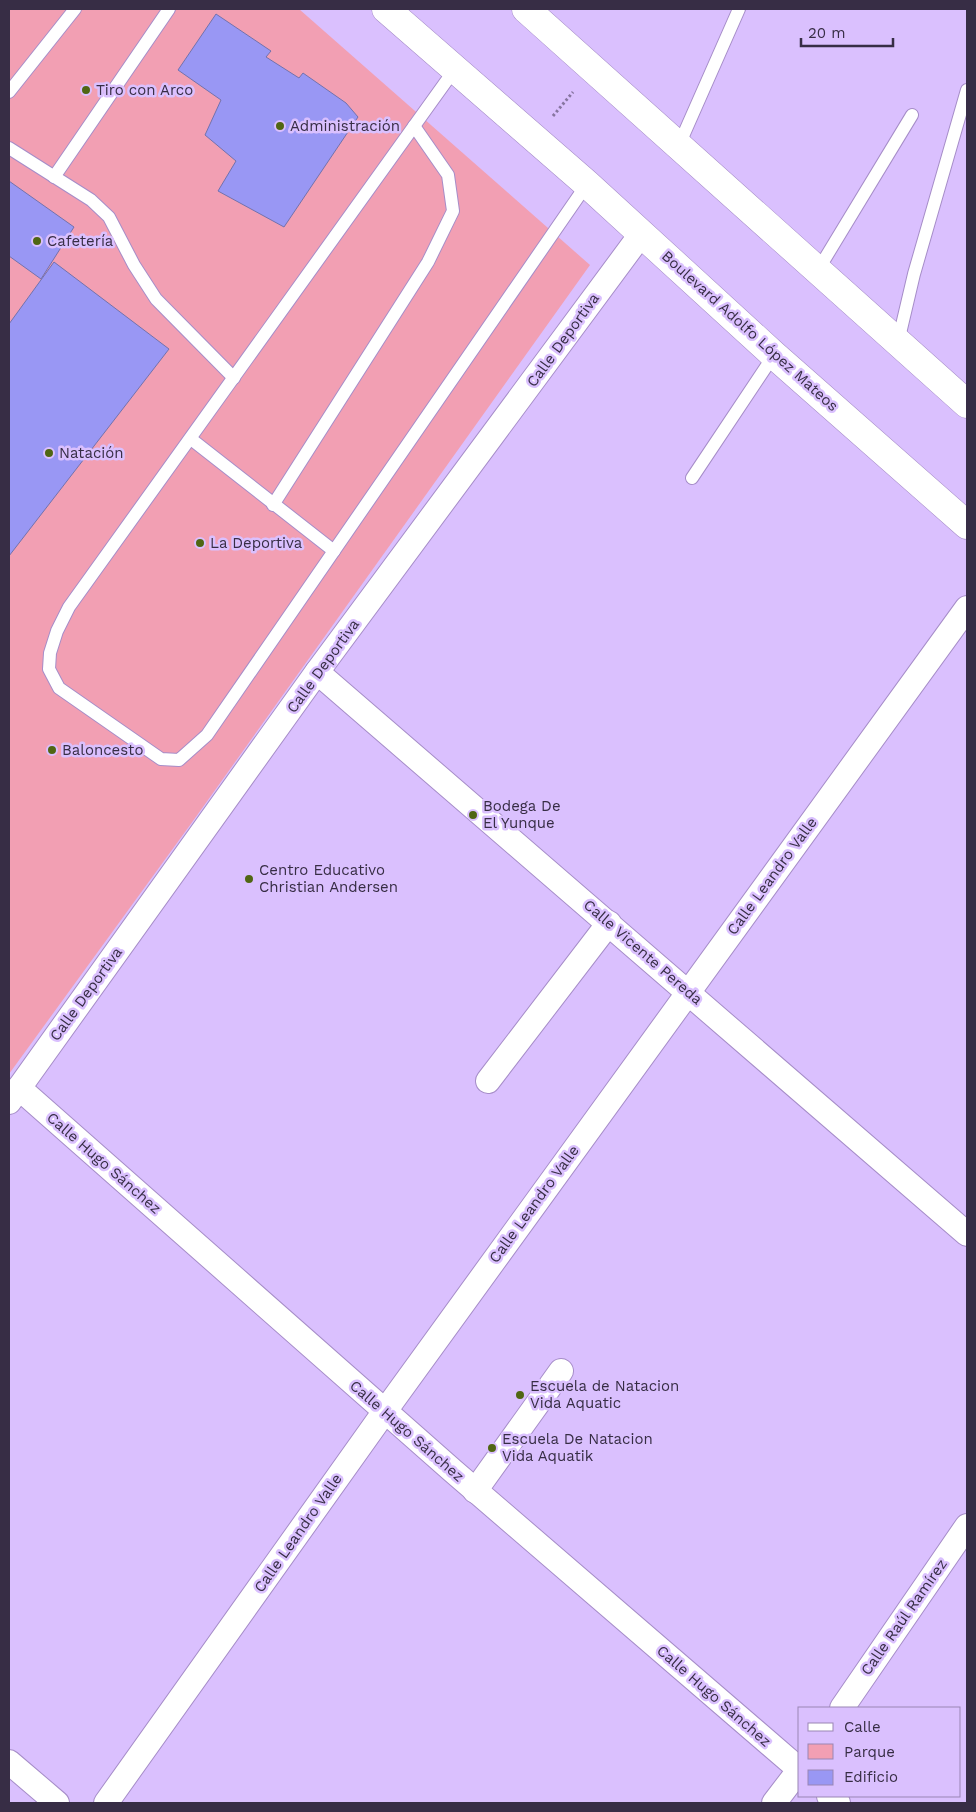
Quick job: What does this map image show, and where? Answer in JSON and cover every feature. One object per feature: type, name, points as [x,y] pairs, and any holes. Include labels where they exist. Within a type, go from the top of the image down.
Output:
[{"type":"main road","name":"Boulevard Adolfo López Mateos","points":[[386,9],[455,69],[540,130],[587,184],[774,355],[967,525]]},
{"type":"main road","points":[[526,9],[967,404]]},
{"type":"street","name":"Calle Deportiva","points":[[14,1095],[318,672],[642,233]]},
{"type":"street","name":"Calle Leandro Valle","points":[[106,1803],[385,1411],[967,608]]},
{"type":"street","name":"Calle Vicente Pereda","points":[[318,672],[967,1234]]},
{"type":"street","points":[[488,1081],[609,923]]},
{"type":"street","name":"Calle Hugo Sánchez","points":[[14,1095],[385,1411],[798,1767]]},
{"type":"street","points":[[476,1491],[561,1371]]},
{"type":"street","name":"Calle Raúl Ramírez","points":[[843,1707],[967,1526]]},
{"type":"street","points":[[9,1762],[57,1803]]},
{"type":"street","points":[[774,1803],[798,1772]]},
{"type":"lane","points":[[9,92],[75,9]]},
{"type":"lane","points":[[54,177],[168,9]]},
{"type":"lane","points":[[678,145],[739,9]]},
{"type":"lane","points":[[455,69],[69,607],[57,631],[50,653],[49,669],[59,688],[161,759],[179,760],[207,735],[587,184]]},
{"type":"lane","points":[[898,342],[914,274],[964,113],[967,90]]},
{"type":"lane","points":[[818,270],[912,115]]},
{"type":"lane","points":[[273,505],[428,262],[453,211],[448,175],[414,126]]},
{"type":"lane","points":[[9,148],[91,200],[108,217],[134,265],[156,298],[234,378]]},
{"type":"lane","points":[[692,478],[774,355]]},
{"type":"lane","points":[[191,439],[334,551]]},
{"type":"path","points":[[540,130],[573,92]]},
{"type":"green space","name":"La Deportiva","points":[[9,9],[299,9],[590,265],[193,821],[9,1074]]},
{"type":"building","name":"Administración","points":[[216,14],[271,51],[266,57],[299,78],[303,73],[346,103],[358,117],[284,227],[218,191],[236,161],[205,135],[221,100],[178,70]]},
{"type":"building","name":"Cafetería","points":[[9,181],[74,227],[41,279],[9,256]]},
{"type":"building","name":"Natación","points":[[54,262],[169,349],[9,556],[9,324]]},
{"type":"place","name":"Tiro con Arco","points":[[86,90]]},
{"type":"place","name":"Administración","points":[[280,126]]},
{"type":"place","name":"Cafetería","points":[[37,241]]},
{"type":"place","name":"Natación","points":[[49,453]]},
{"type":"place","name":"La Deportiva","points":[[200,543]]},
{"type":"place","name":"Baloncesto","points":[[52,750]]},
{"type":"place","name":"Bodega De El Yunque","points":[[473,815]]},
{"type":"place","name":"Centro Educativo Christian Andersen","points":[[249,879]]},
{"type":"place","name":"Escuela de Natacion Vida Aquatic","points":[[520,1395]]},
{"type":"place","name":"Escuela De Natacion Vida Aquatik","points":[[492,1448]]}]
